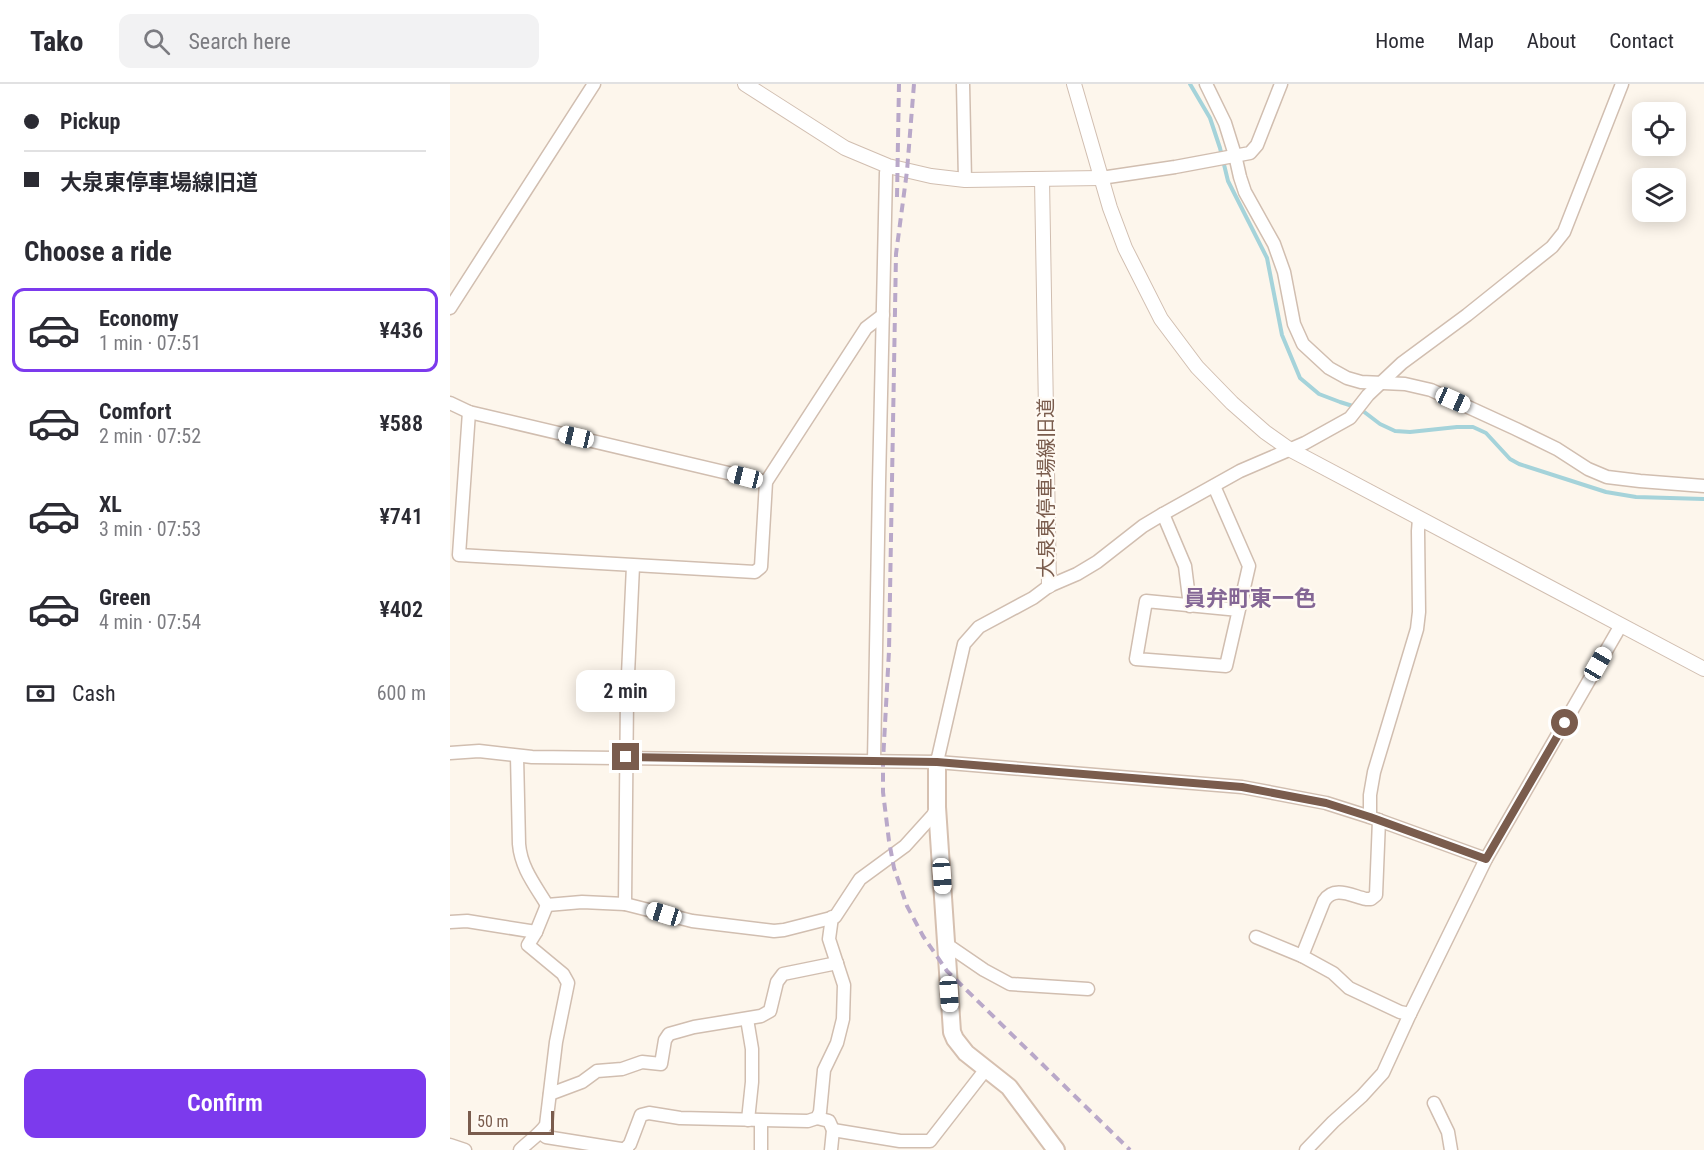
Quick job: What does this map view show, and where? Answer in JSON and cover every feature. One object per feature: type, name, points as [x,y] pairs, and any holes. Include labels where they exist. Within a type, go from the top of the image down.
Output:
[{"type":"main road","points":[[937,762],[937,807],[952,1032],[966,1053],[1008,1087],[1056,1150]]},
{"type":"street","points":[[450,308],[594,84]]},
{"type":"street","points":[[745,84],[845,148],[888,166],[931,176],[965,180],[1101,178],[1250,153],[1257,145],[1281,84]]},
{"type":"street","points":[[963,84],[965,180]]},
{"type":"street","points":[[1074,84],[1101,178],[1125,248],[1161,319],[1197,367],[1232,403],[1265,432],[1289,449],[1704,669]]},
{"type":"street","points":[[1206,84],[1225,123],[1245,192],[1274,244],[1284,272],[1294,324],[1303,344],[1329,368],[1347,378],[1361,382],[1405,384],[1431,390],[1557,449],[1588,469],[1607,477],[1640,482],[1704,486]]},
{"type":"street","points":[[1050,585],[1077,574],[1097,562],[1143,526],[1240,471],[1341,423],[1355,413],[1368,395],[1402,363],[1552,247],[1564,232],[1622,84]]},
{"type":"street","points":[[874,761],[882,315],[888,166]]},
{"type":"street","name":"大泉東停車場線旧道","points":[[937,762],[966,639],[980,627],[1033,598],[1050,585],[1042,179]]},
{"type":"street","points":[[468,412],[459,555],[758,571],[762,558],[766,482],[866,328],[882,315]]},
{"type":"street","points":[[450,403],[468,412],[766,482]]},
{"type":"street","points":[[1214,486],[1249,566],[1239,610],[1226,666],[1136,659],[1146,601],[1239,610]]},
{"type":"street","points":[[1163,514],[1185,566],[1190,606]]},
{"type":"street","points":[[1302,956],[1324,901],[1330,894],[1338,892],[1366,899],[1371,899],[1376,895],[1374,818],[1370,795],[1374,772],[1417,629],[1419,519]]},
{"type":"street","points":[[625,904],[627,684],[633,566]]},
{"type":"street","points":[[1306,1150],[1376,1082],[1389,1062],[1486,859],[1621,625]]},
{"type":"street","points":[[450,753],[479,750],[517,756],[937,762],[1242,787],[1326,803],[1486,859]]},
{"type":"street","points":[[517,756],[521,856],[526,872],[548,905]]},
{"type":"street","points":[[548,905],[582,902],[625,904],[692,921],[774,931],[836,917],[860,879],[905,846],[933,815],[937,807]]},
{"type":"street","points":[[520,1150],[530,1139],[541,1133],[546,1125],[556,1042],[568,983],[563,974],[528,945],[548,905]]},
{"type":"street","points":[[817,1118],[820,1112],[824,1070],[837,1043],[843,1019],[844,985],[829,939],[832,917]]},
{"type":"street","points":[[450,922],[467,921],[536,932]]},
{"type":"street","points":[[1257,937],[1302,956],[1333,973],[1349,988],[1400,1012],[1410,1014]]},
{"type":"street","points":[[946,944],[984,970],[1010,984],[1088,989]]},
{"type":"street","points":[[550,1094],[582,1082],[597,1071],[622,1069],[642,1062],[661,1064],[665,1040],[669,1034],[694,1027],[761,1016],[770,1011],[777,982],[783,974],[837,963]]},
{"type":"street","points":[[747,1019],[753,1049],[748,1120]]},
{"type":"street","points":[[833,1130],[900,1141],[930,1141],[986,1069]]},
{"type":"street","points":[[1434,1103],[1448,1132],[1451,1150]]},
{"type":"street","points":[[541,1133],[546,1137],[626,1149],[641,1115],[650,1113],[681,1118],[808,1121],[817,1118],[830,1121],[833,1130],[831,1150]]},
{"type":"street","points":[[761,1120],[761,1150]]},
{"type":"street","points":[[450,1145],[465,1150]]},
{"type":"waterway","points":[[1190,84],[1210,118],[1228,181],[1267,258],[1282,335],[1300,378],[1319,394],[1359,408],[1380,424],[1395,431],[1473,427],[1486,433],[1510,459],[1519,464],[1606,492],[1636,497],[1704,499]]},
{"type":"railway","points":[[897,197],[899,84]]},
{"type":"railway","points":[[914,84],[907,171],[896,254],[889,651],[883,761],[883,792],[894,868],[907,906],[923,936],[947,971],[1130,1150]]},
{"type":"district","name":"員弁町東一色","points":[[1250,598]]},
{"type":"route","points":[[626,757],[937,762],[1242,787],[1326,803],[1486,859],[1565,723]]}]
